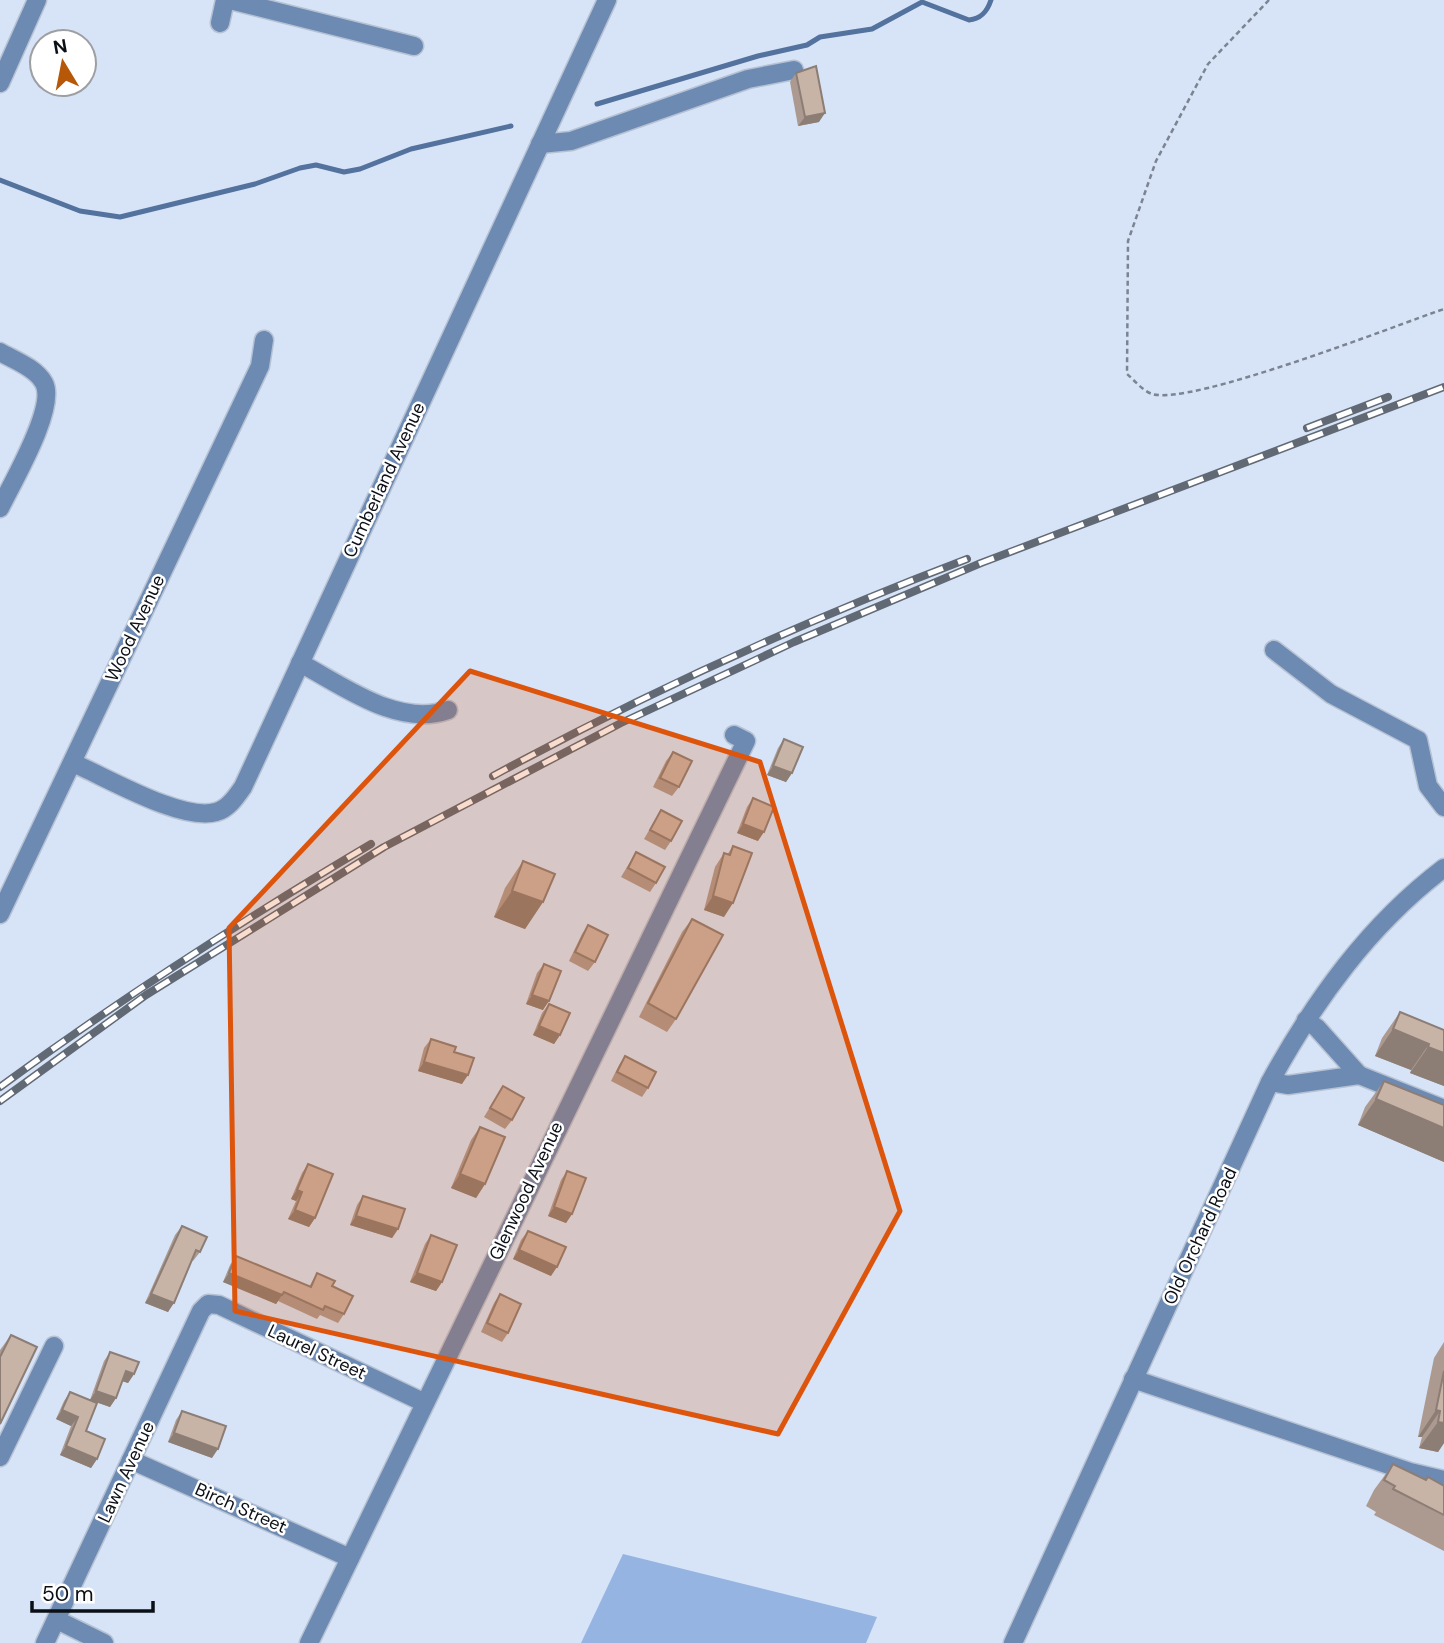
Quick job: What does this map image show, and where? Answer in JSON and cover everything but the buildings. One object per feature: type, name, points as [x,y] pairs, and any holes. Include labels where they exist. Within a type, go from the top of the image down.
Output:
[{"type":"street","points":[[0,83],[37,0]]},
{"type":"street","points":[[220,23],[228,0],[414,46]]},
{"type":"street","name":"Cumberland Avenue","points":[[73,763],[178,808],[205,814],[224,809],[243,787],[607,0]]},
{"type":"street","points":[[540,144],[570,141],[748,79],[794,70]]},
{"type":"street","name":"Wood Avenue","points":[[0,914],[260,366],[264,341]]},
{"type":"street","points":[[0,352],[32,371],[45,384],[48,396],[43,414],[0,508]]},
{"type":"street","points":[[1274,650],[1331,694],[1418,740],[1428,786],[1444,807]]},
{"type":"street","points":[[300,663],[384,706],[418,714],[448,710]]},
{"type":"street","name":"Glenwood Avenue","points":[[310,1643],[740,738]]},
{"type":"street","name":"Old Orchard Road","points":[[1013,1643],[1270,1082],[1306,1020],[1374,932],[1444,868]]},
{"type":"street","points":[[1306,1020],[1317,1028],[1359,1075],[1444,1109]]},
{"type":"street","points":[[1270,1082],[1288,1085],[1359,1075]]},
{"type":"street","name":"Laurel Street","points":[[208,1304],[219,1305],[425,1403]]},
{"type":"street","name":"Lawn Avenue","points":[[46,1643],[201,1311],[208,1304]]},
{"type":"street","points":[[0,1457],[54,1346]]},
{"type":"street","points":[[1133,1379],[1410,1472],[1444,1480]]},
{"type":"street","name":"Birch Street","points":[[131,1460],[350,1558]]},
{"type":"street","points":[[57,1620],[104,1643]]},
{"type":"path","points":[[1269,0],[1208,64],[1156,161],[1128,241],[1127,374],[1150,394],[1171,396],[1224,384],[1444,309]]},
{"type":"highlighted area","points":[[470,671],[760,762],[900,1211],[778,1434],[235,1311],[229,928]]},
{"type":"shaded area","points":[[623,1554],[877,1617],[866,1643],[581,1643]]},
{"type":"waterway","points":[[597,104],[758,56],[807,45],[820,37],[872,29],[922,2],[969,20],[983,14],[991,0]]},
{"type":"waterway","points":[[0,180],[80,211],[120,217],[255,184],[300,168],[316,165],[344,172],[360,169],[411,149],[511,126]]},
{"type":"railway","points":[[0,1101],[146,995],[384,847],[621,723],[794,642],[981,563],[1444,387]]},
{"type":"railway","points":[[1307,428],[1388,397]]},
{"type":"railway","points":[[493,776],[667,687],[846,607],[967,559]]},
{"type":"railway","points":[[0,1087],[182,961],[371,844]]}]
